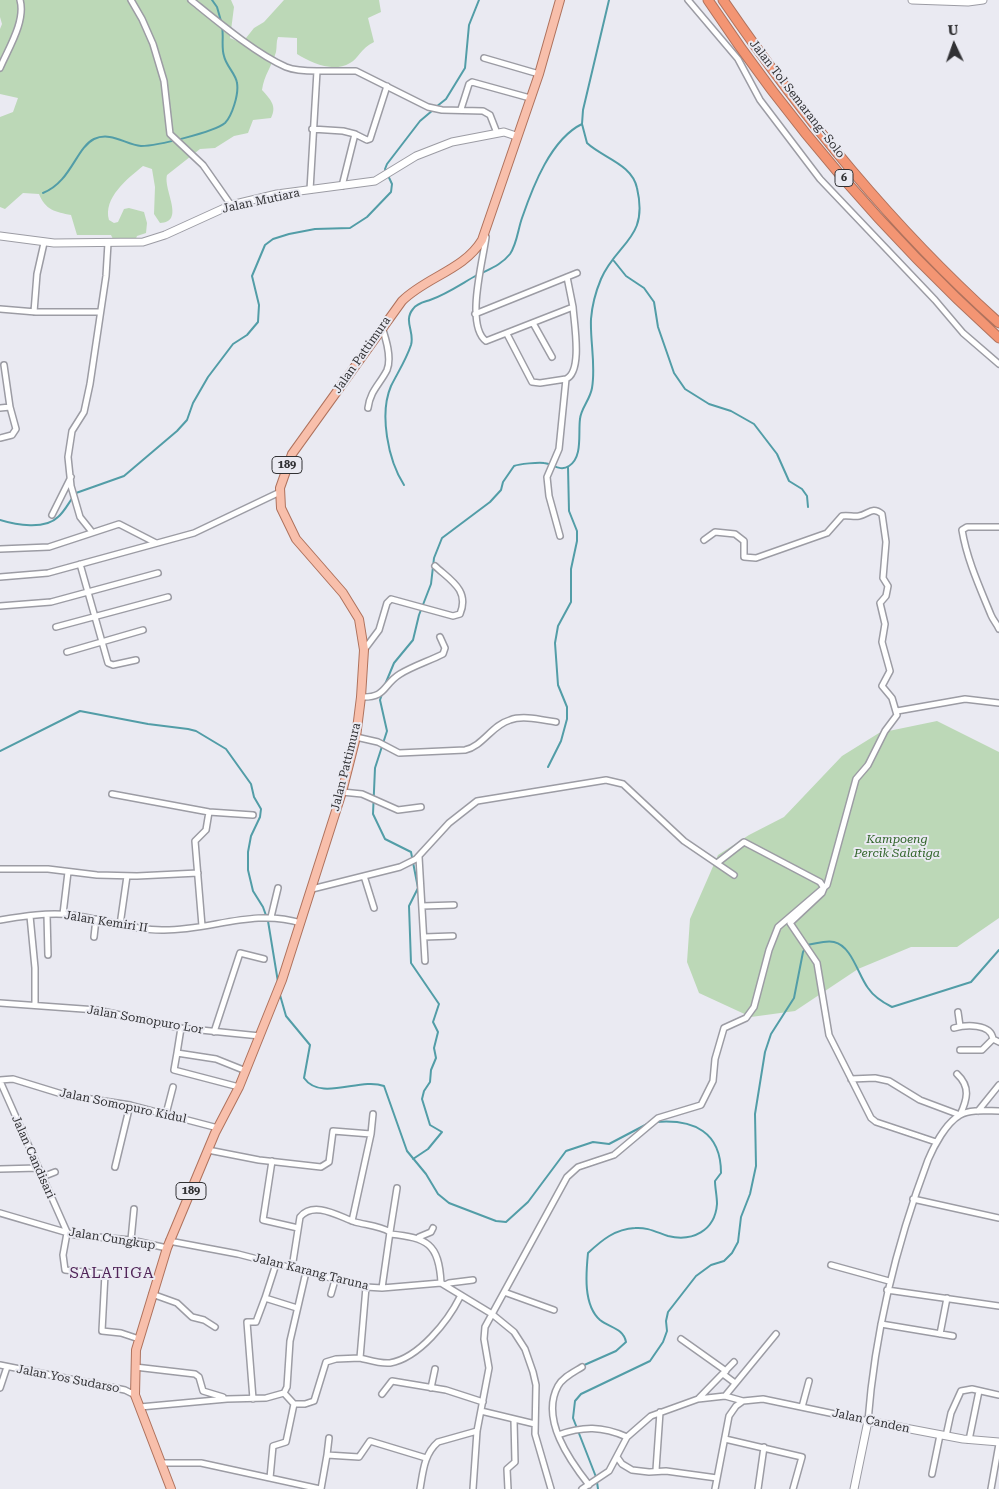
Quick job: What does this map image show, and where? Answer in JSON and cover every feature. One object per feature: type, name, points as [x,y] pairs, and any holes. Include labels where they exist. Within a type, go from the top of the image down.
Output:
[{"type":"highway","name":"Jalan Tol Semarang–Solo","points":[[708,0],[773,91],[856,192],[922,262],[999,338]]},
{"type":"highway","name":"Jalan Tol Semarang–Solo","points":[[723,0],[816,129],[852,173],[940,268],[999,323]]},
{"type":"main road","name":"Jalan Pattimura","points":[[171,1489],[135,1395],[134,1366],[139,1339],[168,1245],[208,1150],[246,1071],[282,980],[342,792],[356,737],[361,697],[364,650],[362,629],[356,613],[336,584],[296,539],[281,508],[280,492],[282,477],[292,454],[382,327],[408,296],[463,262],[477,249],[487,231],[516,136],[539,74],[560,0]]},
{"type":"street","points":[[0,68],[19,19],[22,7],[20,0]]},
{"type":"street","points":[[131,0],[149,35],[164,81],[170,134],[203,165],[232,205]]},
{"type":"street","points":[[191,0],[229,30],[274,60],[294,70],[356,71],[442,110],[461,109],[487,112],[497,133]]},
{"type":"street","points":[[688,0],[738,59],[760,100],[820,179],[947,316],[999,364]]},
{"type":"street","points":[[912,0],[968,2],[983,0]]},
{"type":"street","points":[[484,58],[539,74]]},
{"type":"street","points":[[310,190],[312,129],[317,71]]},
{"type":"street","points":[[461,109],[469,84],[472,82],[530,98]]},
{"type":"street","points":[[312,129],[343,131],[367,140],[370,139],[388,86]]},
{"type":"street","name":"Jalan Mutiara","points":[[0,236],[44,243],[143,242],[155,239],[232,205],[277,194],[366,184],[389,174],[416,156],[441,146],[497,133],[509,132],[516,136]]},
{"type":"street","points":[[342,187],[355,134]]},
{"type":"street","points":[[487,231],[475,314],[482,338],[486,341],[507,334],[573,307]]},
{"type":"street","points":[[34,312],[37,274],[44,243]]},
{"type":"street","points":[[92,532],[80,517],[74,496],[68,457],[72,431],[84,412],[90,384],[106,276],[108,243]]},
{"type":"street","points":[[475,314],[577,273]]},
{"type":"street","points":[[507,334],[532,382],[540,383],[566,379],[574,373],[576,363],[573,307],[567,277]]},
{"type":"street","points":[[0,309],[34,312],[100,312]]},
{"type":"street","points":[[533,323],[552,357]]},
{"type":"street","points":[[368,408],[374,387],[388,367],[388,352],[382,327]]},
{"type":"street","points":[[0,438],[16,432],[4,365]]},
{"type":"street","points":[[560,536],[547,486],[552,464],[559,450],[566,379]]},
{"type":"street","points":[[0,408],[10,407]]},
{"type":"street","points":[[52,515],[71,477]]},
{"type":"street","points":[[0,577],[36,575],[156,543],[209,526],[280,492]]},
{"type":"street","points":[[704,540],[715,532],[735,534],[744,541],[744,557],[756,558],[827,533],[842,516],[859,516],[871,510],[879,511],[882,514],[886,542],[883,578],[888,586],[886,596],[880,603],[885,624],[882,642],[890,671],[882,686],[892,698],[897,711],[896,718],[886,731],[868,765],[856,779],[827,885],[822,893],[794,917],[790,924],[817,963],[829,1035],[871,1118],[876,1122],[936,1142]]},
{"type":"street","points":[[0,549],[39,548],[119,524],[156,543]]},
{"type":"street","points":[[999,527],[967,527],[962,530],[973,572],[999,629]]},
{"type":"street","points":[[80,564],[110,665],[136,660]]},
{"type":"street","points":[[364,650],[379,630],[389,600],[396,599],[453,616],[460,614],[462,609],[462,592],[434,566]]},
{"type":"street","points":[[0,606],[51,602],[158,573]]},
{"type":"street","points":[[56,627],[168,596]]},
{"type":"street","points":[[67,652],[143,630]]},
{"type":"street","points":[[361,697],[379,695],[398,676],[443,654],[446,648],[440,637]]},
{"type":"street","points":[[897,711],[965,699],[999,703]]},
{"type":"street","points":[[356,737],[378,742],[392,751],[406,754],[465,750],[474,747],[508,720],[524,718],[556,722]]},
{"type":"street","points":[[312,889],[364,876],[415,859],[449,823],[477,800],[612,780],[623,784],[684,841],[734,875]]},
{"type":"street","points":[[342,792],[372,798],[398,810],[421,807]]},
{"type":"street","points":[[112,794],[208,812],[253,815]]},
{"type":"street","points":[[202,926],[195,841],[206,830],[208,812]]},
{"type":"street","points":[[717,864],[744,842],[804,872],[820,882],[824,888]]},
{"type":"street","points":[[415,859],[422,906],[425,961]]},
{"type":"street","points":[[0,869],[48,869],[127,876],[198,873]]},
{"type":"street","points":[[63,914],[68,872]]},
{"type":"street","points":[[120,925],[127,876]]},
{"type":"street","points":[[364,876],[374,908]]},
{"type":"street","points":[[270,917],[278,888]]},
{"type":"street","points":[[473,1489],[477,1431],[489,1361],[484,1333],[492,1314],[569,1173],[578,1167],[614,1155],[655,1120],[701,1105],[713,1081],[715,1059],[724,1028],[746,1018],[754,1007],[769,950],[778,927],[824,888]]},
{"type":"street","points":[[422,906],[454,905]]},
{"type":"street","name":"Jalan Kemiri II","points":[[0,920],[63,914],[120,925],[163,930],[260,917],[301,923]]},
{"type":"street","points":[[47,915],[48,955]]},
{"type":"street","points":[[30,916],[35,968],[35,1006]]},
{"type":"street","points":[[94,938],[96,919]]},
{"type":"street","points":[[424,937],[454,936]]},
{"type":"street","points":[[214,1032],[240,953],[264,959]]},
{"type":"street","name":"Jalan Somopuro Lor","points":[[0,1003],[97,1010],[181,1028],[261,1036]]},
{"type":"street","points":[[958,1012],[960,1026]]},
{"type":"street","points":[[954,1028],[960,1026],[987,1028],[992,1033],[993,1039]]},
{"type":"street","points":[[181,1028],[174,1070],[239,1087]]},
{"type":"street","points":[[993,1039],[999,1042]]},
{"type":"street","points":[[960,1050],[982,1050],[993,1039]]},
{"type":"street","points":[[177,1053],[216,1059],[246,1071]]},
{"type":"street","points":[[854,1489],[868,1421],[881,1324],[889,1281],[913,1200],[936,1142],[960,1115],[967,1092],[964,1081],[957,1074]]},
{"type":"street","points":[[851,1079],[875,1078],[889,1081],[920,1100],[960,1115],[978,1111],[999,1111]]},
{"type":"street","name":"Jalan Somopuro Kidul","points":[[0,1080],[13,1079],[65,1096],[130,1105],[218,1128]]},
{"type":"street","name":"Jalan Candisari","points":[[0,1080],[67,1232]]},
{"type":"street","points":[[978,1111],[999,1085]]},
{"type":"street","points":[[166,1114],[173,1088]]},
{"type":"street","points":[[114,1167],[130,1105]]},
{"type":"street","points":[[352,1221],[371,1134],[373,1114]]},
{"type":"street","points":[[208,1150],[272,1161],[325,1166],[329,1162],[333,1131],[371,1134]]},
{"type":"street","points":[[272,1161],[263,1220],[298,1228]]},
{"type":"street","points":[[0,1169],[38,1168]]},
{"type":"street","points":[[42,1177],[55,1172]]},
{"type":"street","points":[[382,1288],[397,1188]]},
{"type":"street","points":[[913,1200],[999,1218]]},
{"type":"street","points":[[132,1240],[134,1209]]},
{"type":"street","points":[[292,1268],[302,1214],[333,1211],[352,1221],[390,1233],[418,1238],[437,1255],[443,1284],[460,1297],[492,1314],[514,1332],[525,1349],[536,1385],[535,1424],[537,1441],[551,1489]]},
{"type":"street","name":"Jalan Cungkup","points":[[0,1212],[67,1232],[95,1238],[132,1240],[168,1245]]},
{"type":"street","points":[[418,1238],[431,1232],[433,1228]]},
{"type":"street","points":[[67,1232],[64,1255],[65,1270],[105,1274],[102,1331],[121,1333],[139,1339]]},
{"type":"street","name":"Jalan Karang Taruna","points":[[168,1245],[276,1264],[366,1287],[382,1288],[473,1280]]},
{"type":"street","points":[[253,1399],[247,1322],[256,1322],[276,1264]]},
{"type":"street","points":[[831,1265],[889,1281]]},
{"type":"street","points":[[284,1393],[287,1387],[290,1341],[306,1272]]},
{"type":"street","points":[[332,1294],[335,1280]]},
{"type":"street","points":[[360,1358],[366,1287]]},
{"type":"street","points":[[887,1290],[999,1306]]},
{"type":"street","points":[[504,1292],[554,1310]]},
{"type":"street","points":[[152,1294],[177,1303],[192,1317],[204,1320],[215,1327]]},
{"type":"street","points":[[284,1393],[294,1404],[305,1404],[314,1400],[326,1362],[336,1359],[360,1358],[386,1363],[402,1358],[440,1328],[460,1297]]},
{"type":"street","points":[[265,1298],[297,1308]]},
{"type":"street","points":[[940,1334],[947,1298]]},
{"type":"street","points":[[881,1324],[953,1336]]},
{"type":"street","points":[[582,1367],[568,1376],[558,1386],[554,1400],[558,1434],[566,1454],[587,1486],[604,1476],[627,1438],[641,1423],[660,1412],[698,1399],[725,1396],[776,1334]]},
{"type":"street","points":[[681,1339],[725,1372],[735,1383]]},
{"type":"street","points":[[698,1399],[734,1362]]},
{"type":"street","name":"Jalan Yos Sudarso","points":[[0,1365],[117,1388],[135,1395]]},
{"type":"street","points":[[134,1366],[195,1374],[200,1379],[203,1391],[227,1399]]},
{"type":"street","points":[[0,1388],[7,1367]]},
{"type":"street","points":[[431,1388],[435,1369]]},
{"type":"street","points":[[382,1394],[392,1381],[431,1388],[483,1402]]},
{"type":"street","points":[[802,1407],[810,1381]]},
{"type":"street","points":[[932,1474],[951,1413],[961,1391],[979,1390],[999,1395]]},
{"type":"street","points":[[969,1440],[979,1390]]},
{"type":"street","points":[[140,1407],[227,1399],[253,1399],[284,1393]]},
{"type":"street","name":"Jalan Canden","points":[[725,1396],[743,1401],[763,1399],[943,1436],[999,1443]]},
{"type":"street","points":[[716,1489],[729,1416],[736,1406],[743,1401]]},
{"type":"street","points":[[270,1478],[274,1446],[286,1442],[294,1404]]},
{"type":"street","points":[[481,1411],[535,1424]]},
{"type":"street","points":[[656,1470],[660,1412]]},
{"type":"street","points":[[508,1489],[507,1470],[515,1462],[514,1420]]},
{"type":"street","points":[[558,1434],[583,1428],[604,1429],[627,1438]]},
{"type":"street","points":[[420,1489],[426,1458],[438,1442],[477,1431]]},
{"type":"street","points":[[161,1463],[201,1463],[320,1489],[329,1438]]},
{"type":"street","points":[[725,1439],[764,1447],[802,1458],[793,1489]]},
{"type":"street","points":[[327,1455],[359,1457],[362,1455],[367,1442],[372,1440],[426,1458]]},
{"type":"street","points":[[991,1489],[999,1443]]},
{"type":"street","points":[[758,1489],[764,1447]]},
{"type":"street","points":[[617,1457],[622,1464],[632,1470],[649,1472],[656,1470],[717,1478]]},
{"type":"green space","points":[[0,0],[231,0],[234,7],[230,38],[242,43],[254,28],[264,22],[284,0],[379,0],[381,12],[368,18],[374,42],[366,47],[353,61],[343,66],[323,66],[309,61],[297,54],[297,38],[278,37],[276,52],[264,80],[262,90],[272,103],[273,114],[271,118],[253,120],[248,133],[234,136],[215,148],[200,149],[167,175],[173,211],[172,217],[168,221],[160,223],[154,214],[155,187],[152,169],[143,166],[118,190],[113,197],[108,212],[109,220],[114,223],[118,222],[124,209],[129,208],[144,212],[147,223],[146,233],[137,236],[135,241],[114,241],[111,235],[77,235],[71,215],[48,207],[44,204],[39,194],[23,193],[5,209],[0,207],[0,117],[13,112],[18,98],[0,94],[0,29],[2,24]]},
{"type":"green space","name":"Kampoeng Percik Salatiga","points":[[937,721],[999,752],[999,918],[957,947],[911,947],[858,969],[795,1011],[751,1017],[699,993],[687,962],[690,919],[718,855],[749,835],[784,817],[842,756],[879,733]]},
{"type":"waterway","points":[[212,0],[217,7],[221,21]]},
{"type":"waterway","points":[[436,107],[446,99],[465,68],[469,25],[479,0]]},
{"type":"waterway","points":[[384,687],[394,663],[413,640],[419,615],[431,584],[434,558],[442,538],[490,502],[501,490],[503,482],[514,466],[541,463],[566,468],[573,462],[578,451],[581,415],[591,392],[593,379],[591,319],[594,299],[601,279],[608,267],[630,239],[635,229],[639,219],[640,205],[637,188],[629,173],[587,143],[582,124],[583,110],[609,0]]},
{"type":"waterway","points":[[43,193],[60,181],[82,150],[94,139],[112,137],[141,146],[198,134],[225,123],[236,99],[237,88],[236,80],[223,53],[222,26]]},
{"type":"waterway","points":[[76,493],[124,476],[177,431],[187,420],[193,403],[208,377],[233,344],[247,335],[258,322],[259,305],[252,276],[265,245],[273,239],[289,234],[315,229],[350,228],[367,217],[391,192],[392,184],[385,169],[387,164],[420,121],[433,110]]},
{"type":"waterway","points":[[482,273],[500,263],[510,254],[522,218],[544,165],[561,141],[582,124]]},
{"type":"waterway","points":[[614,261],[626,276],[644,288],[654,302],[658,327],[674,373],[685,389],[709,404],[731,411],[754,424],[777,454],[789,481],[802,489],[807,496],[808,507]]},
{"type":"waterway","points":[[404,485],[398,475],[390,450],[387,437],[386,410],[387,397],[391,386],[411,345],[410,313],[419,304],[442,295],[477,275]]},
{"type":"waterway","points":[[548,767],[561,741],[567,719],[567,707],[558,685],[555,643],[558,626],[571,602],[571,569],[577,541],[577,531],[569,511],[568,467]]},
{"type":"waterway","points":[[0,520],[22,525],[46,524],[60,515],[73,497]]},
{"type":"waterway","points":[[382,694],[380,700],[387,731],[375,768],[373,814],[385,839],[411,852],[418,888],[409,906],[411,963],[439,1004],[433,1022],[438,1032],[434,1048],[436,1058],[431,1070],[430,1082],[424,1091],[422,1099],[430,1125],[442,1132],[428,1149],[413,1159]]},
{"type":"waterway","points":[[0,751],[80,711],[196,731],[226,749],[251,784],[254,797],[261,809],[260,817],[251,836],[248,852],[248,870],[253,891],[263,907],[268,921],[278,982]]},
{"type":"waterway","points":[[596,1477],[573,1418],[575,1401],[581,1394],[650,1361],[663,1342],[667,1331],[666,1321],[668,1312],[696,1276],[711,1265],[724,1261],[732,1253],[738,1242],[741,1217],[750,1194],[756,1166],[755,1114],[765,1052],[771,1034],[794,998],[803,952],[807,945],[827,941],[834,942],[846,949],[870,991],[892,1007],[971,982],[999,950]]},
{"type":"waterway","points":[[280,995],[286,1016],[310,1045],[304,1078],[311,1085],[320,1088],[330,1089],[364,1084],[384,1086],[407,1151],[426,1174],[438,1194],[449,1203],[496,1221],[506,1222],[528,1202],[566,1151],[593,1142],[609,1144],[649,1123]]},
{"type":"waterway","points":[[582,1366],[616,1351],[626,1342],[619,1331],[600,1320],[591,1306],[587,1288],[588,1253],[609,1236],[621,1230],[644,1228],[668,1236],[694,1236],[707,1228],[715,1213],[717,1204],[715,1181],[721,1173],[720,1159],[716,1147],[703,1131],[693,1126],[682,1123],[656,1122]]},
{"type":"waterway","points":[[597,1482],[598,1489]]},
{"type":"district","name":"SALATIGA","points":[[112,1274]]}]
